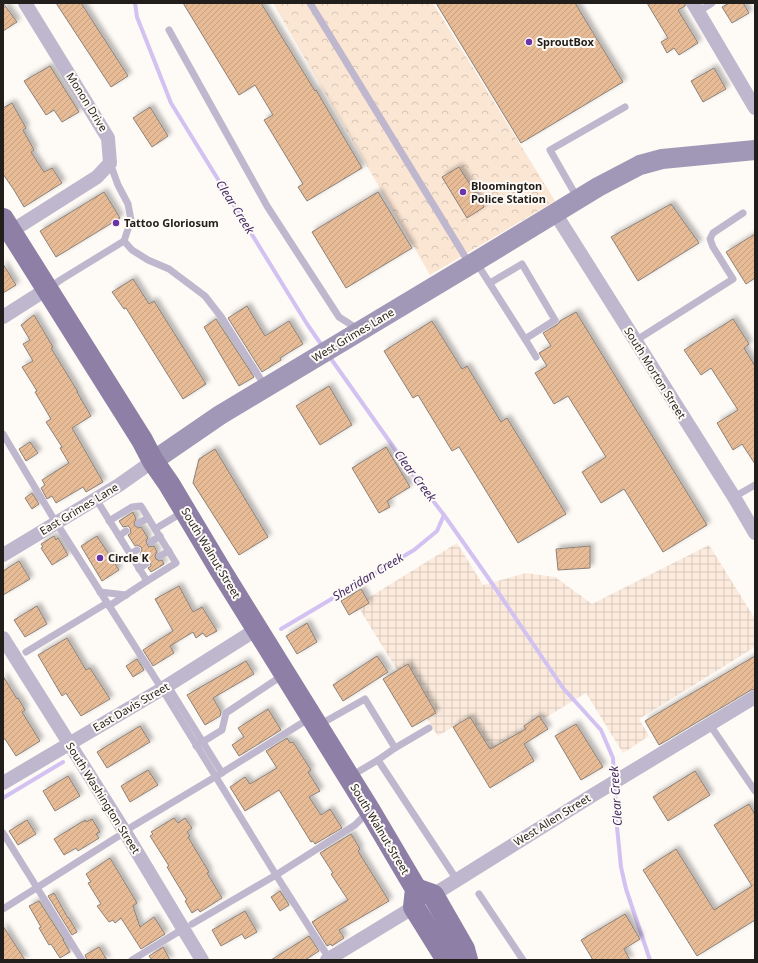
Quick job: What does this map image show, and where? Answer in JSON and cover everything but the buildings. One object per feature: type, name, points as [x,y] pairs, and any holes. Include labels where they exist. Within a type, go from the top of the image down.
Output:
[{"type":"main road","name":"South Walnut Street","points":[[7,226],[142,440],[153,461],[370,811],[421,897],[447,960]]},
{"type":"main road","name":"South Walnut Street","points":[[421,897],[464,949],[467,960]]},
{"type":"street","name":"Monon Drive","points":[[26,3],[108,138],[110,163]]},
{"type":"street","points":[[695,7],[754,105]]},
{"type":"street","name":"West Grimes Lane","points":[[153,461],[220,415],[598,187],[640,165],[662,159],[755,150]]},
{"type":"street","points":[[7,226],[97,177],[110,163]]},
{"type":"street","name":"South Morton Street","points":[[555,213],[565,226],[755,533]]},
{"type":"street","points":[[3,317],[47,289]]},
{"type":"street","name":"East Grimes Lane","points":[[3,555],[119,485],[153,461]]},
{"type":"street","name":"East Davis Street","points":[[3,783],[165,688],[257,629]]},
{"type":"street","name":"South Washington Street","points":[[3,638],[125,832],[188,927],[202,960]]},
{"type":"street","name":"West Allen Street","points":[[329,960],[421,897],[457,880],[645,763],[755,697]]},
{"type":"lane","points":[[310,3],[473,263],[490,283],[536,357]]},
{"type":"lane","points":[[695,7],[712,3]]},
{"type":"lane","points":[[169,30],[266,206],[339,317],[353,326],[350,337]]},
{"type":"lane","points":[[578,199],[550,150],[625,108]]},
{"type":"lane","points":[[47,289],[124,241],[131,220],[128,204],[118,185],[110,163]]},
{"type":"lane","points":[[635,341],[733,279],[713,247],[710,239],[713,233],[743,214]]},
{"type":"lane","points":[[124,241],[132,250],[148,260],[169,269],[205,296],[222,318],[266,388]]},
{"type":"lane","points":[[490,283],[522,264],[555,320],[525,339]]},
{"type":"lane","points":[[3,434],[56,523],[108,605],[165,688],[200,744],[222,773]]},
{"type":"lane","points":[[734,498],[755,485]]},
{"type":"lane","points":[[96,499],[147,581]]},
{"type":"lane","points":[[26,652],[126,595],[176,563],[141,506],[132,508],[109,521]]},
{"type":"lane","points":[[155,529],[185,511]]},
{"type":"lane","points":[[139,523],[148,518]]},
{"type":"lane","points":[[119,536],[126,531]]},
{"type":"lane","points":[[151,542],[160,536]]},
{"type":"lane","points":[[130,554],[137,550]]},
{"type":"lane","points":[[160,556],[169,551]]},
{"type":"lane","points":[[139,569],[146,564]]},
{"type":"lane","points":[[100,592],[126,595]]},
{"type":"lane","points":[[200,744],[222,730],[226,712],[284,674]]},
{"type":"lane","points":[[3,909],[133,826],[222,773],[314,722],[364,699],[395,748]]},
{"type":"lane","points":[[710,725],[755,791]]},
{"type":"lane","points":[[349,778],[429,728]]},
{"type":"lane","points":[[200,744],[216,777],[329,960]]},
{"type":"lane","points":[[378,760],[457,880]]},
{"type":"lane","points":[[132,960],[276,875],[355,825],[370,811]]},
{"type":"lane","points":[[3,833],[82,960]]},
{"type":"lane","points":[[479,894],[523,960]]},
{"type":"shaded area","points":[[457,543],[483,585],[526,573],[555,577],[592,604],[709,545],[755,619],[755,647],[639,719],[649,736],[623,753],[586,693],[483,756],[461,722],[438,736],[357,605]]},
{"type":"green space","points":[[273,3],[433,3],[555,201],[430,275]]},
{"type":"waterway","name":"Clear Creek","points":[[135,3],[137,17],[171,103],[307,324],[323,347]]},
{"type":"waterway","name":"Clear Creek","points":[[329,356],[414,476],[444,515],[563,688],[601,730],[613,758],[614,778]]},
{"type":"waterway","name":"Sheridan Creek","points":[[281,629],[414,550],[437,531],[444,515]]},
{"type":"waterway","name":"Sheridan Creek","points":[[3,798],[63,762]]},
{"type":"waterway","name":"Clear Creek","points":[[615,785],[616,817],[621,867],[626,889],[650,960]]},
{"type":"place","name":"SproutBox","points":[[529,42]]},
{"type":"place","name":"Bloomington Police Station","points":[[463,192]]},
{"type":"place","name":"Tattoo Gloriosum","points":[[116,223]]},
{"type":"place","name":"Circle K","points":[[100,558]]}]
